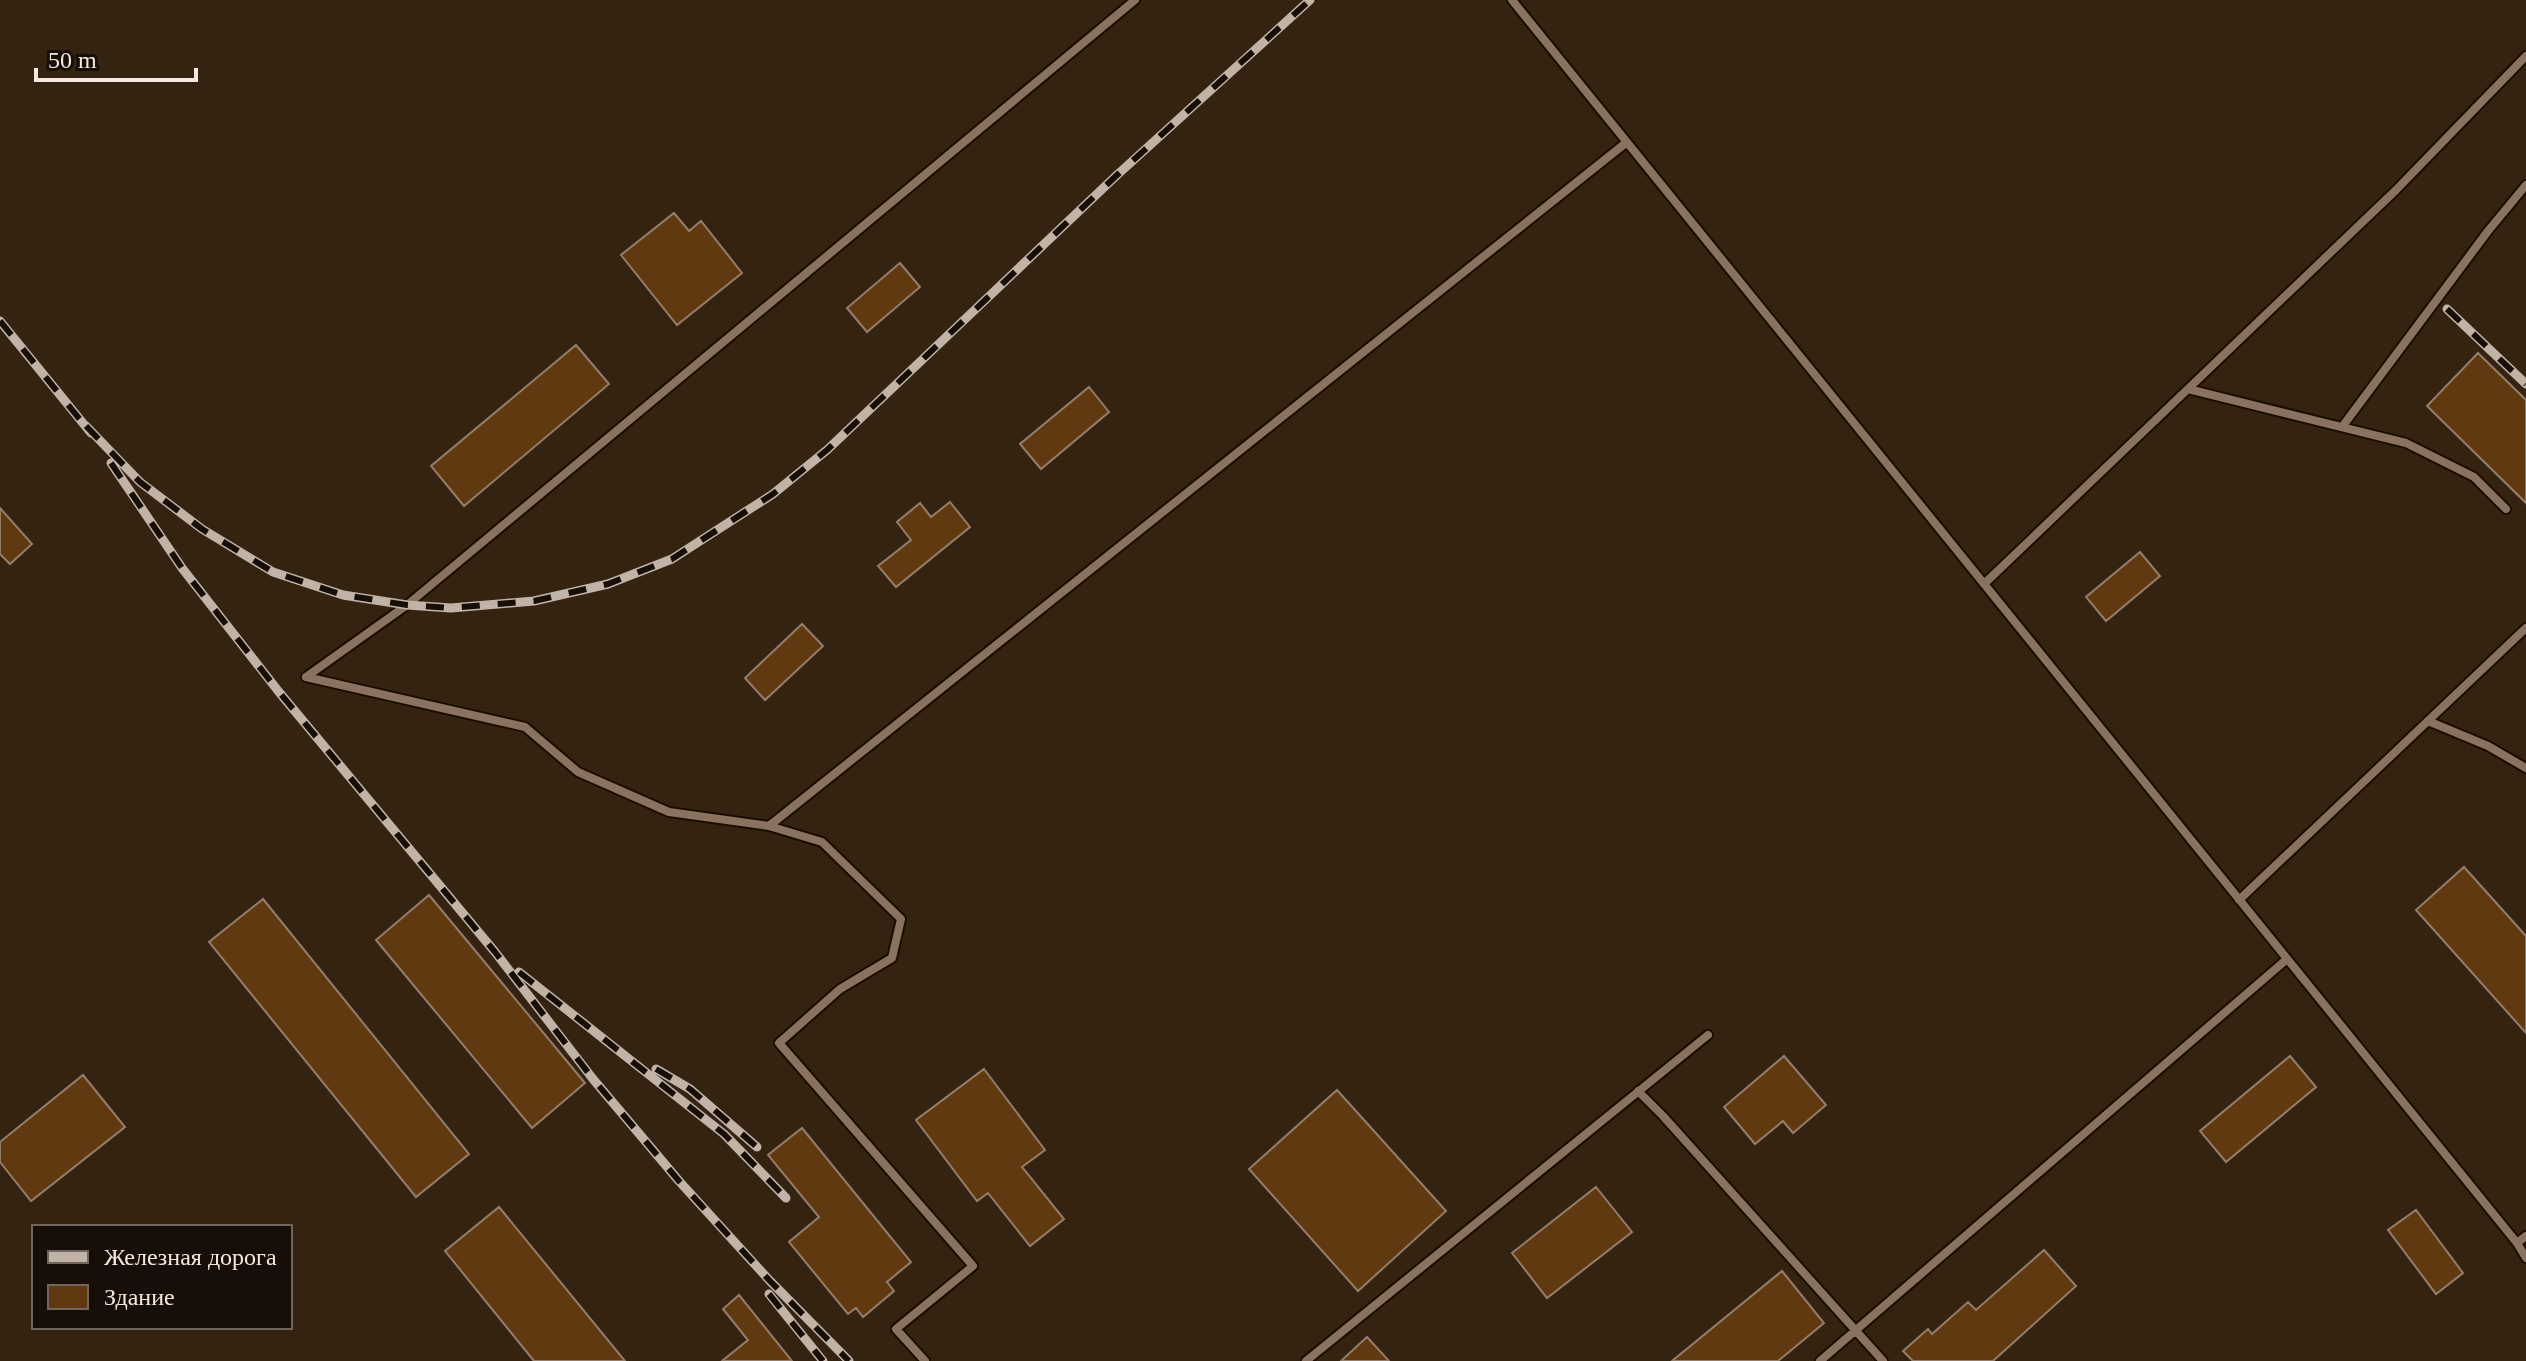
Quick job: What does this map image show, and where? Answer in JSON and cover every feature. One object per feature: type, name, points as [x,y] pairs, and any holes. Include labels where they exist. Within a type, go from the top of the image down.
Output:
[{"type":"lane","points":[[925,1361],[896,1329],[973,1266],[779,1043],[840,989],[892,958],[901,919],[822,842],[769,826],[669,812],[578,772],[525,727],[306,677],[407,605],[1135,0]]},
{"type":"lane","points":[[1512,0],[2517,1243],[2526,1258]]},
{"type":"lane","points":[[1984,584],[2396,190],[2526,56]]},
{"type":"lane","points":[[769,826],[1627,142]]},
{"type":"lane","points":[[2342,427],[2488,231],[2526,185]]},
{"type":"lane","points":[[2188,389],[2406,443],[2474,477],[2506,509]]},
{"type":"lane","points":[[2239,900],[2526,628]]},
{"type":"lane","points":[[2428,721],[2488,746],[2526,768]]},
{"type":"lane","points":[[1820,1361],[2287,959]]},
{"type":"lane","points":[[1306,1361],[1708,1035]]},
{"type":"lane","points":[[1638,1091],[1883,1361]]},
{"type":"lane","points":[[2517,1243],[2526,1236]]},
{"type":"building","points":[[674,213],[689,231],[701,221],[742,273],[677,325],[621,255]]},
{"type":"building","points":[[900,263],[920,287],[867,332],[847,308]]},
{"type":"building","points":[[576,345],[609,384],[464,506],[431,466]]},
{"type":"building","points":[[2478,353],[2526,400],[2526,503],[2427,406]]},
{"type":"building","points":[[1089,387],[1109,412],[1041,469],[1020,444]]},
{"type":"building","points":[[950,502],[970,527],[896,587],[878,566],[911,540],[897,522],[920,503],[931,517]]},
{"type":"building","points":[[0,508],[32,544],[10,564],[0,554]]},
{"type":"building","points":[[2140,552],[2160,576],[2106,621],[2086,597]]},
{"type":"building","points":[[802,624],[823,646],[765,700],[745,678]]},
{"type":"building","points":[[2464,867],[2526,936],[2526,1033],[2416,910]]},
{"type":"building","points":[[429,895],[585,1083],[532,1128],[376,940]]},
{"type":"building","points":[[263,899],[469,1154],[416,1197],[209,942]]},
{"type":"building","points":[[1784,1056],[1826,1105],[1793,1133],[1783,1121],[1755,1144],[1724,1107]]},
{"type":"building","points":[[2290,1056],[2316,1087],[2226,1162],[2200,1131]]},
{"type":"building","points":[[984,1069],[1045,1150],[1022,1167],[1064,1219],[1030,1246],[988,1193],[977,1201],[916,1120]]},
{"type":"building","points":[[83,1075],[125,1127],[31,1201],[0,1162],[0,1142]]},
{"type":"building","points":[[1337,1090],[1446,1211],[1358,1291],[1249,1169]]},
{"type":"building","points":[[802,1128],[911,1262],[887,1282],[894,1291],[863,1317],[856,1308],[848,1314],[789,1242],[819,1217],[768,1155]]},
{"type":"building","points":[[1596,1187],[1632,1232],[1547,1298],[1512,1253]]},
{"type":"building","points":[[499,1207],[625,1361],[534,1361],[445,1251]]},
{"type":"building","points":[[2416,1210],[2463,1273],[2436,1294],[2388,1230]]},
{"type":"building","points":[[2044,1250],[2076,1286],[1993,1361],[1913,1361],[1903,1351],[1928,1329],[1932,1334],[1968,1302],[1976,1310]]},
{"type":"building","points":[[1782,1271],[1824,1323],[1778,1361],[1672,1361]]},
{"type":"building","points":[[739,1295],[792,1361],[722,1361],[748,1340],[723,1309]]},
{"type":"building","points":[[1367,1337],[1389,1361],[1341,1361]]},
{"type":"railway","points":[[86,426],[140,482],[202,529],[273,572],[343,595],[451,608],[534,601],[608,584],[672,559],[773,494],[827,450],[1117,175],[1310,0]]},
{"type":"railway","points":[[2447,309],[2526,384]]},
{"type":"railway","points":[[0,321],[91,433]]},
{"type":"railway","points":[[111,463],[182,568],[279,692],[495,952],[593,1079],[679,1181],[770,1281],[849,1361]]},
{"type":"railway","points":[[519,972],[724,1134],[786,1198]]},
{"type":"railway","points":[[656,1069],[690,1089],[757,1147]]},
{"type":"railway","points":[[769,1294],[823,1361]]}]
